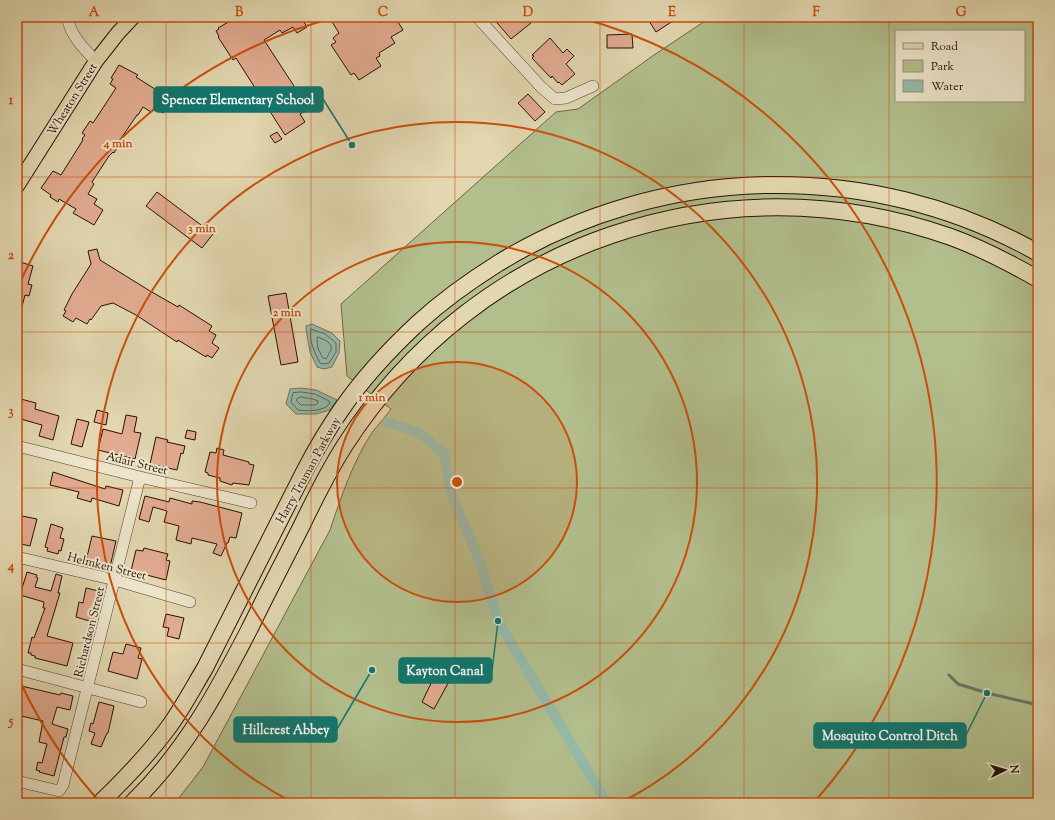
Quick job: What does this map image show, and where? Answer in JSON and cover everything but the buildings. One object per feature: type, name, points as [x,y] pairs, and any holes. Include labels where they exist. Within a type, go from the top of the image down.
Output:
[{"type":"highway","name":"Harry Truman Parkway","points":[[100,803],[123,781],[147,754],[168,727],[187,698],[205,668],[304,472],[342,408],[392,348],[420,322],[451,296],[481,274],[507,258],[548,236],[583,220],[619,208],[686,192],[732,186],[771,184],[848,189],[923,205],[959,216],[995,231],[1038,253]]},
{"type":"highway","name":"Harry Truman Parkway","points":[[132,803],[164,769],[206,710],[224,678],[323,483],[361,420],[408,364],[435,338],[487,297],[524,274],[558,256],[598,239],[662,220],[734,208],[771,207],[845,211],[917,226],[951,237],[986,251],[1038,279]]},
{"type":"main road","name":"Wheaton Street","points":[[17,186],[96,61],[133,17]]},
{"type":"street","points":[[67,17],[72,32],[78,43],[96,61]]},
{"type":"street","points":[[480,18],[541,86],[555,99],[566,98],[593,86]]},
{"type":"street","name":"Adair Street","points":[[17,446],[251,503]]},
{"type":"street","name":"Richardson Street","points":[[17,781],[59,791],[63,785],[140,477]]},
{"type":"street","name":"Helmken Street","points":[[17,557],[115,580],[190,602]]},
{"type":"street","points":[[17,669],[141,702]]},
{"type":"green space","points":[[711,17],[1038,17],[1038,803],[175,803],[203,767],[330,530],[343,492],[359,454],[373,431],[391,409],[347,376],[341,304],[556,112],[578,109]]},
{"type":"water","points":[[312,324],[332,333],[340,341],[339,353],[332,367],[324,369],[317,367],[310,352],[306,326]]},
{"type":"water","points":[[301,388],[316,390],[337,400],[330,410],[316,414],[296,414],[286,404],[290,389]]},
{"type":"waterway","points":[[387,422],[418,432],[444,453],[451,493],[480,562],[498,621],[607,803]]},
{"type":"waterway","points":[[949,675],[958,684],[987,693],[1038,705]]},
{"type":"place","name":"Spencer Elementary School","points":[[352,145]]},
{"type":"place","name":"Kayton Canal","points":[[498,621]]},
{"type":"place","name":"Hillcrest Abbey","points":[[372,670]]},
{"type":"place","name":"Mosquito Control Ditch","points":[[987,693]]}]
